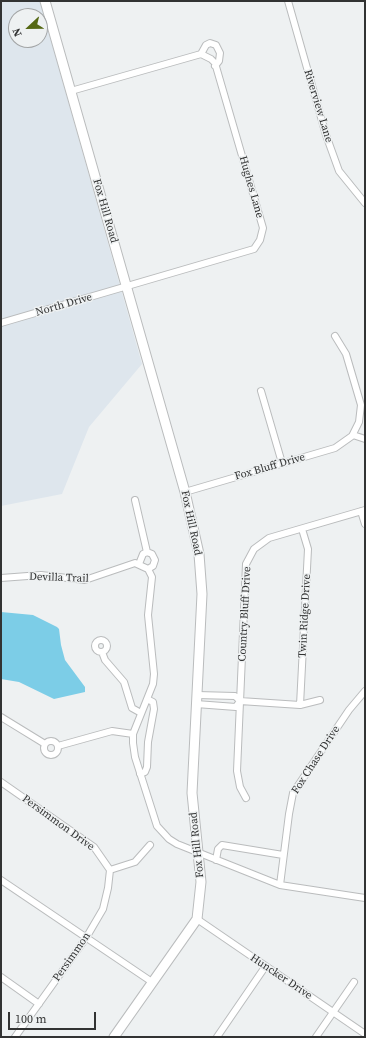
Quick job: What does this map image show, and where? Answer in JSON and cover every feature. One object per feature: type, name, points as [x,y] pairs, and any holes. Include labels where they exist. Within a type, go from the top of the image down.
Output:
[{"type":"street","name":"Fox Hill Road","points":[[45,1],[127,286],[184,492],[199,554],[202,594],[192,793],[201,882],[197,919],[114,1037]]},
{"type":"street","name":"Riverview Lane","points":[[288,1],[326,135],[339,171],[365,203]]},
{"type":"street","name":"Hughes Lane","points":[[71,91],[201,54],[206,45],[210,43],[216,45],[220,53],[219,61],[215,66],[263,228],[260,240],[254,249],[127,286]]},
{"type":"street","points":[[201,54],[211,59],[215,66]]},
{"type":"street","name":"North Drive","points":[[1,323],[127,286]]},
{"type":"street","name":"Fox Bluff Drive","points":[[184,492],[335,448],[353,434],[362,422],[361,405],[346,354],[335,336]]},
{"type":"street","points":[[261,391],[282,463]]},
{"type":"street","points":[[353,434],[365,439]]},
{"type":"street","points":[[135,500],[147,552]]},
{"type":"street","points":[[363,511],[365,524]]},
{"type":"street","name":"Country Bluff Drive","points":[[246,798],[240,787],[237,771],[246,564],[250,555],[259,544],[269,538],[363,511]]},
{"type":"street","name":"Twin Ridge Drive","points":[[300,705],[308,549],[302,528]]},
{"type":"street","points":[[147,552],[143,554],[139,564],[148,569],[152,577],[148,615],[154,674],[147,699],[133,734],[135,757],[157,826],[169,840],[280,885],[365,898]]},
{"type":"street","points":[[147,552],[152,554],[155,560],[153,566],[148,569]]},
{"type":"street","name":"Devilla Trail","points":[[1,578],[41,575],[87,580],[128,565],[139,564]]},
{"type":"street","points":[[102,652],[105,660],[124,682],[132,708],[141,713]]},
{"type":"street","name":"Fox Chase Drive","points":[[280,885],[283,855],[294,792],[349,710],[365,691]]},
{"type":"street","points":[[197,695],[235,696],[240,701],[300,705],[320,700]]},
{"type":"street","points":[[140,774],[145,772],[147,767],[148,742],[154,709],[153,702],[147,699]]},
{"type":"street","points":[[196,704],[236,707],[240,701]]},
{"type":"street","points":[[1,717],[45,744]]},
{"type":"street","points":[[58,746],[112,731],[133,734]]},
{"type":"street","points":[[45,744],[48,741],[53,741],[58,746]]},
{"type":"street","points":[[45,744],[45,751],[50,754],[56,752],[58,746]]},
{"type":"street","name":"Persimmon Drive","points":[[1,782],[94,847],[110,870]]},
{"type":"street","points":[[110,870],[135,862],[150,845]]},
{"type":"street","points":[[216,860],[218,848],[222,845],[283,855]]},
{"type":"street","name":"Persimmon","points":[[15,1037],[86,938],[103,909],[108,888],[110,870]]},
{"type":"street","points":[[1,880],[152,982]]},
{"type":"street","name":"Huncker Drive","points":[[197,919],[365,1034]]},
{"type":"street","points":[[217,1037],[265,966]]},
{"type":"street","points":[[1,977],[39,1004]]},
{"type":"street","points":[[316,1037],[354,982]]},
{"type":"shaded area","points":[[1,1],[40,1],[42,8],[8,8],[8,48],[48,48],[48,29],[142,364],[89,427],[62,494],[1,506]]},
{"type":"water","points":[[1,612],[33,615],[57,627],[59,629],[65,660],[85,687],[85,692],[54,699],[19,682],[1,679]]}]
